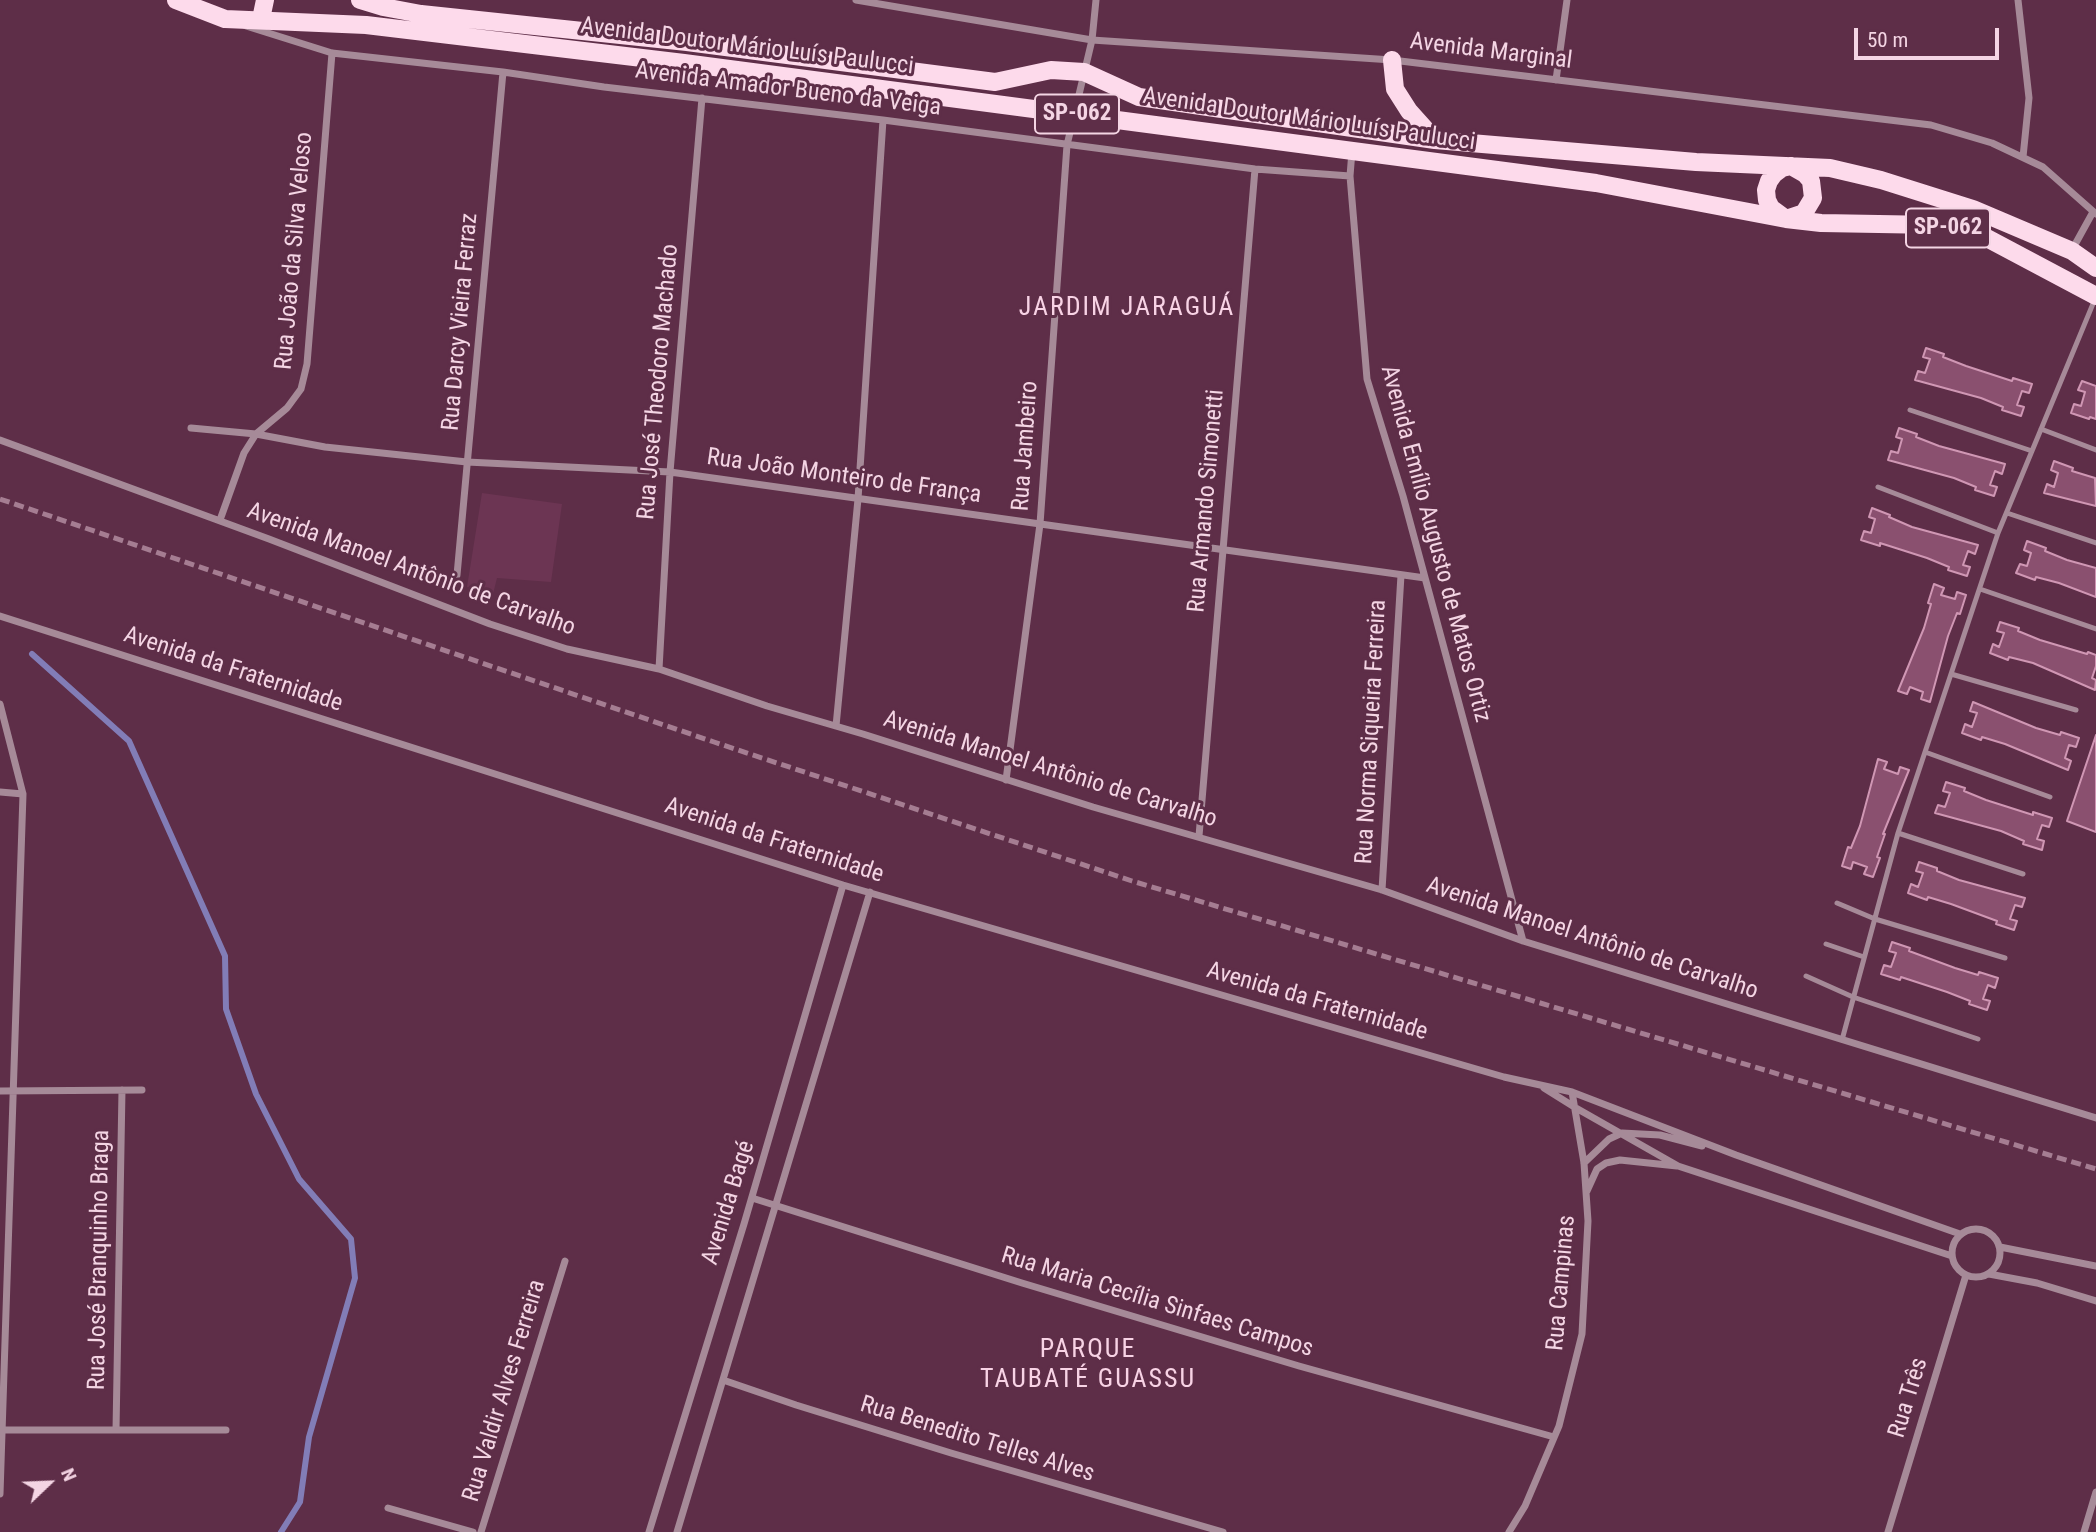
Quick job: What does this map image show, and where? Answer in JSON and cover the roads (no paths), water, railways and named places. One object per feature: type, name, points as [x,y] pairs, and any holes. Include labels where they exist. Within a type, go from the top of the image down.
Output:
[{"type":"main road","name":"SP-062","points":[[176,0],[225,19],[261,19]]},
{"type":"main road","points":[[261,19],[265,0]]},
{"type":"main road","name":"SP-062","points":[[360,0],[391,4]]},
{"type":"main road","name":"Avenida Doutor Mário Luís Paulucci","points":[[391,4],[421,14],[687,42],[995,82],[1051,70],[1084,72],[1139,97],[1435,140],[1696,162],[1791,166]]},
{"type":"main road","name":"Avenida Doutor Mário Luís Paulucci","points":[[261,19],[366,25],[684,63],[1352,150],[1596,183],[1786,219]]},
{"type":"main road","points":[[1392,60],[1395,89],[1409,111],[1435,140]]},
{"type":"main road","name":"SP-062","points":[[1791,166],[1830,168],[1881,180],[1973,209],[2072,251],[2096,268]]},
{"type":"main road","points":[[1791,166],[1811,181],[1813,198],[1804,213],[1786,219],[1771,208],[1766,190],[1774,174],[1791,166]]},
{"type":"main road","name":"SP-062","points":[[1786,219],[1821,223],[1936,225],[1983,236],[2096,296]]},
{"type":"street","name":"Avenida Marginal","points":[[856,0],[1092,40],[1392,60],[1931,125],[1992,143],[2043,167],[2094,213]]},
{"type":"street","name":"Rua Jambeiro","points":[[1006,780],[1040,524],[1067,145],[1092,40],[1096,0]]},
{"type":"street","points":[[1556,80],[1567,0]]},
{"type":"street","points":[[2018,0],[2029,98],[2023,157]]},
{"type":"street","name":"Avenida Amador Bueno da Veiga","points":[[225,19],[332,53],[503,72],[1255,169],[1350,176]]},
{"type":"street","name":"Rua João da Silva Veloso","points":[[256,435],[287,408],[301,389],[307,364],[332,53]]},
{"type":"street","name":"Rua Darcy Vieira Ferraz","points":[[457,575],[503,72]]},
{"type":"street","name":"Rua José Theodoro Machado","points":[[659,669],[670,472],[702,98]]},
{"type":"street","points":[[836,726],[858,499],[883,120]]},
{"type":"street","name":"Avenida Emílio Augusto de Matos Ortiz","points":[[1352,150],[1350,176],[1367,379],[1403,495],[1523,941]]},
{"type":"street","name":"Rua Armando Simonetti","points":[[1199,835],[1255,169]]},
{"type":"street","points":[[2072,251],[2094,213]]},
{"type":"street","name":"Rua João Monteiro de França","points":[[191,428],[256,435],[325,447],[467,462],[670,472],[1425,578]]},
{"type":"street","points":[[220,520],[244,453],[256,435]]},
{"type":"street","name":"Avenida Manoel Antônio de Carvalho","points":[[0,440],[220,520],[490,624],[567,649],[659,669],[767,706],[1093,807],[1199,835],[1382,890],[1523,941],[2096,1118]]},
{"type":"street","name":"Rua Norma Siqueira Ferreira","points":[[1382,890],[1401,575]]},
{"type":"street","name":"Avenida da Fraternidade","points":[[0,616],[843,885],[1504,1077],[1572,1092],[1736,1155],[1960,1234],[1968,1230],[1984,1229],[1991,1233],[2000,1247],[2096,1266]]},
{"type":"street","points":[[0,704],[23,794],[0,1494]]},
{"type":"street","points":[[0,792],[23,794]]},
{"type":"street","name":"Avenida Bagé","points":[[649,1532],[752,1198],[843,885]]},
{"type":"street","name":"Avenida Bagé","points":[[677,1532],[870,892]]},
{"type":"street","name":"Avenida da Fraternidade","points":[[1541,1086],[1678,1166],[1952,1256]]},
{"type":"street","name":"Rua José Branquinho Braga","points":[[116,1430],[122,1090]]},
{"type":"street","points":[[0,1091],[142,1090]]},
{"type":"street","name":"Rua Campinas","points":[[1509,1532],[1525,1506],[1554,1437],[1582,1334],[1588,1221],[1584,1163],[1572,1092]]},
{"type":"street","points":[[1584,1163],[1609,1139],[1622,1133],[1660,1135],[1736,1155]]},
{"type":"street","name":"Rua Campinas","points":[[1586,1192],[1597,1169],[1606,1163],[1620,1160],[1678,1166]]},
{"type":"street","name":"Rua Maria Cecília Sinfaes Campos","points":[[752,1198],[1286,1362],[1554,1437]]},
{"type":"street","points":[[1960,1234],[1955,1241],[1952,1256],[1959,1270],[1966,1275],[1981,1277],[1989,1274],[1999,1263],[2000,1247]]},
{"type":"street","name":"Rua Valdir Alves Ferreira","points":[[481,1532],[565,1261]]},
{"type":"street","points":[[1989,1274],[2038,1283],[2096,1301]]},
{"type":"street","name":"Rua Três","points":[[1888,1532],[1966,1275]]},
{"type":"street","name":"Rua Benedito Telles Alves","points":[[723,1380],[925,1446],[1223,1532]]},
{"type":"street","points":[[1,1430],[226,1430]]},
{"type":"street","points":[[2084,1532],[2096,1492]]},
{"type":"street","points":[[388,1508],[473,1532]]},
{"type":"lane","points":[[1842,1040],[1898,833],[1998,534],[2096,296]]},
{"type":"lane","points":[[1910,410],[2032,451]]},
{"type":"lane","points":[[2041,429],[2096,450]]},
{"type":"lane","points":[[1878,487],[1998,534]]},
{"type":"lane","points":[[2007,513],[2096,543]]},
{"type":"lane","points":[[1980,589],[2096,629]]},
{"type":"lane","points":[[1951,674],[2076,710]]},
{"type":"lane","points":[[1925,752],[2050,797]]},
{"type":"lane","points":[[1898,833],[2023,874]]},
{"type":"lane","points":[[1837,904],[1874,919],[2005,958]]},
{"type":"lane","points":[[1826,944],[1864,957]]},
{"type":"lane","points":[[1806,976],[1853,997],[1978,1040]]},
{"type":"waterway","points":[[32,654],[129,741],[225,956],[226,1009],[256,1094],[299,1179],[351,1239],[355,1278],[309,1437],[300,1502],[281,1532]]},
{"type":"railway","points":[[0,499],[1132,881],[2096,1169]]},
{"type":"district","name":"JARDIM JARAGUÁ","points":[[1127,308]]},
{"type":"district","name":"PARQUE TAUBATÉ GUASSU","points":[[1088,1365]]}]
